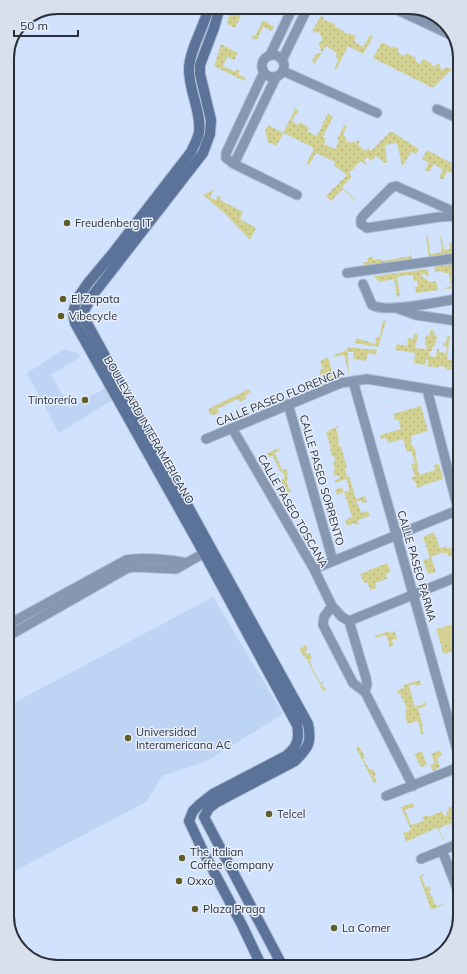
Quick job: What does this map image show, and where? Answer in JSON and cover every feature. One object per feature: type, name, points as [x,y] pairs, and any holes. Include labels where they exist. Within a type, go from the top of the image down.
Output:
[{"type":"main road","name":"BOULEVARD INTERAMERICANO","points":[[207,14],[191,57],[189,67],[189,80],[200,125],[196,142],[191,152],[88,283],[77,299],[74,313],[75,323],[78,330],[204,553],[297,725],[299,733],[298,742],[293,750],[286,756],[213,794],[199,805],[190,817],[191,826],[258,960]]},
{"type":"main road","name":"BOULEVARD INTERAMERICANO","points":[[218,14],[200,65],[200,74],[211,120],[210,134],[203,153],[92,296],[84,311],[84,318],[308,724],[310,735],[309,743],[305,751],[295,761],[217,802],[209,808],[204,820],[245,892],[255,916],[279,960]]},
{"type":"main road","points":[[189,67],[200,65]]},
{"type":"street","points":[[290,14],[270,55],[264,59],[262,69],[267,76],[271,77],[279,74],[378,113]]},
{"type":"street","points":[[282,60],[305,14]]},
{"type":"street","points":[[406,14],[445,32]]},
{"type":"street","points":[[234,164],[279,74],[284,67],[282,60],[279,57],[270,55]]},
{"type":"street","points":[[264,72],[226,154],[226,158],[234,164],[297,195]]},
{"type":"street","points":[[437,109],[453,116]]},
{"type":"street","points":[[453,213],[396,186],[392,187],[364,215],[361,219],[361,224],[367,228],[453,215]]},
{"type":"street","points":[[347,273],[453,259]]},
{"type":"street","points":[[363,284],[372,305],[375,307],[397,308],[453,300]]},
{"type":"street","points":[[397,308],[416,315],[453,320]]},
{"type":"street","name":"CALLE PASEO FLORENCIA","points":[[206,439],[341,383],[367,380],[453,393]]},
{"type":"street","name":"CALLE PASEO PARMA","points":[[353,381],[453,736]]},
{"type":"street","points":[[427,389],[453,490]]},
{"type":"street","name":"CALLE PASEO SORRENTO","points":[[288,404],[333,561]]},
{"type":"street","name":"CALLE PASEO TOSCANA","points":[[232,428],[314,569],[332,606],[342,617],[349,621]]},
{"type":"street","points":[[314,569],[453,511]]},
{"type":"street","points":[[14,623],[33,616],[128,564],[176,569],[204,553]]},
{"type":"street","points":[[365,692],[366,678],[349,621],[453,578]]},
{"type":"street","points":[[332,606],[324,617],[323,625],[353,683],[365,692],[413,786]]},
{"type":"street","points":[[14,632],[33,616]]},
{"type":"street","points":[[386,796],[453,770]]},
{"type":"street","points":[[421,859],[453,846]]},
{"type":"street","points":[[442,850],[453,878]]},
{"type":"shaded area","points":[[229,14],[242,14],[235,28],[227,24]]},
{"type":"shaded area","points":[[321,16],[324,20],[335,24],[334,26],[344,31],[348,35],[349,33],[356,36],[354,41],[363,47],[370,35],[373,37],[363,54],[348,46],[336,70],[334,68],[339,59],[335,57],[337,53],[326,46],[314,65],[312,59],[315,58],[314,55],[322,52],[318,43],[323,40],[319,32],[316,33],[312,31]]},
{"type":"shaded area","points":[[263,20],[274,27],[272,31],[263,27],[257,40],[251,37],[253,35],[255,36]]},
{"type":"shaded area","points":[[382,42],[392,48],[393,46],[399,49],[398,53],[405,56],[407,53],[416,58],[415,61],[420,64],[423,59],[435,67],[437,63],[441,69],[447,67],[452,69],[433,88],[373,58]]},
{"type":"shaded area","points":[[221,44],[238,53],[234,60],[227,57],[223,66],[235,72],[236,69],[240,71],[238,74],[246,78],[244,81],[214,66]]},
{"type":"shaded area","points":[[296,107],[299,111],[292,121],[298,125],[300,122],[309,128],[307,131],[317,136],[328,113],[333,117],[323,137],[326,139],[324,144],[335,149],[339,141],[337,140],[344,125],[347,126],[343,135],[346,137],[345,140],[351,143],[353,141],[356,143],[358,140],[360,142],[358,145],[366,151],[368,148],[371,151],[391,131],[419,149],[416,154],[411,152],[402,166],[397,143],[385,145],[387,162],[385,163],[376,156],[371,161],[367,157],[364,161],[367,164],[366,165],[361,161],[349,173],[352,177],[342,187],[356,200],[355,201],[343,189],[331,201],[326,196],[347,175],[334,166],[335,162],[316,153],[309,165],[306,164],[314,148],[284,133],[276,146],[268,142],[265,131],[268,125],[283,133]]},
{"type":"shaded area","points":[[427,150],[453,164],[453,174],[447,171],[443,180],[439,177],[443,170],[434,164],[429,172],[425,170],[429,163],[422,159]]},
{"type":"shaded area","points":[[214,189],[210,197],[216,200],[218,195],[221,197],[220,200],[243,212],[240,219],[256,228],[250,240],[223,212],[203,195]]},
{"type":"shaded area","points":[[428,236],[430,254],[442,252],[440,236],[444,250],[450,249],[449,243],[453,242],[453,254],[429,258],[426,237]]},
{"type":"shaded area","points":[[409,238],[412,260],[364,268],[363,262],[368,262],[367,258],[373,257],[373,260],[381,259],[382,261],[411,256]]},
{"type":"shaded area","points":[[453,263],[453,288],[445,289],[451,286],[449,273],[443,273],[442,271],[435,272],[434,265]]},
{"type":"shaded area","points":[[428,269],[429,277],[424,273],[421,276],[430,282],[436,281],[438,290],[416,293],[415,287],[418,286],[418,281],[414,281],[413,275],[397,277],[400,296],[397,297],[394,279],[379,282],[374,276]]},
{"type":"shaded area","points":[[383,321],[386,321],[378,347],[354,343],[357,338],[375,344],[376,338],[379,338]]},
{"type":"shaded area","points":[[430,330],[435,331],[434,335],[437,336],[435,346],[433,346],[432,351],[430,351],[429,356],[436,357],[437,349],[439,349],[439,352],[446,353],[447,347],[443,346],[443,343],[446,343],[447,336],[450,336],[447,359],[453,360],[453,367],[451,370],[446,369],[446,367],[439,366],[438,368],[428,366],[428,360],[426,360],[425,365],[414,363],[415,353],[395,350],[397,344],[407,346],[408,338],[413,339],[414,334],[418,335],[415,348],[426,349],[426,335],[430,336]]},
{"type":"shaded area","points":[[347,347],[377,350],[376,355],[368,353],[366,361],[353,359],[354,352],[348,352],[349,374],[344,355],[334,357],[334,355],[347,350]]},
{"type":"shaded area","points":[[64,349],[80,354],[79,358],[51,375],[70,408],[107,387],[114,399],[59,433],[27,373]]},
{"type":"shaded area","points":[[328,357],[334,379],[324,383],[319,371],[323,369],[320,361]]},
{"type":"shaded area","points":[[249,389],[251,392],[245,396],[246,399],[240,402],[238,399],[217,409],[219,413],[213,415],[210,414],[208,409]]},
{"type":"shaded area","points":[[421,406],[428,431],[411,436],[412,441],[410,442],[415,449],[419,475],[435,470],[434,465],[439,464],[443,479],[417,488],[415,481],[413,481],[412,478],[415,476],[411,464],[415,463],[411,451],[407,452],[403,439],[388,443],[386,438],[381,439],[380,435],[401,429],[398,419],[395,420],[393,414]]},
{"type":"shaded area","points":[[338,426],[336,429],[339,439],[339,446],[341,446],[347,468],[345,469],[347,477],[349,476],[356,499],[365,496],[367,502],[362,503],[361,500],[356,502],[361,513],[368,511],[370,516],[358,520],[359,524],[356,525],[355,523],[347,526],[345,520],[352,517],[344,492],[350,490],[346,479],[335,483],[335,480],[340,478],[338,475],[335,476],[333,471],[335,470],[333,463],[335,461],[334,456],[332,456],[326,432]]},
{"type":"shaded area","points":[[279,448],[280,450],[275,453],[282,470],[286,469],[288,474],[288,480],[286,481],[291,492],[287,493],[280,480],[285,478],[282,471],[280,472],[273,456],[268,457],[267,453]]},
{"type":"shaded area","points":[[342,487],[344,492],[337,495],[335,490]]},
{"type":"shaded area","points":[[434,532],[440,548],[446,546],[447,549],[453,548],[453,556],[449,557],[447,553],[444,554],[444,552],[431,557],[436,572],[428,574],[423,560],[430,558],[423,537]]},
{"type":"shaded area","points":[[387,563],[391,572],[386,574],[387,579],[375,583],[377,588],[370,590],[367,582],[364,583],[360,574]]},
{"type":"shaded area","name":"Universidad Interamericana AC","points":[[213,597],[283,714],[207,761],[162,776],[146,802],[14,871],[14,703]]},
{"type":"shaded area","points":[[453,624],[453,642],[441,645],[436,629]]},
{"type":"shaded area","points":[[389,631],[390,633],[395,631],[397,639],[392,640],[394,645],[390,647],[386,635],[375,638],[375,636]]},
{"type":"shaded area","points":[[453,642],[453,652],[443,654],[441,645]]},
{"type":"shaded area","points":[[306,645],[308,649],[305,650],[307,654],[310,653],[312,659],[309,660],[319,681],[324,683],[321,687],[323,685],[326,690],[323,691],[305,656],[304,657],[299,649]]},
{"type":"shaded area","points":[[420,680],[421,685],[416,686],[415,684],[409,686],[415,707],[424,704],[425,702],[426,706],[418,709],[424,734],[421,734],[418,721],[407,724],[405,711],[407,710],[403,698],[402,699],[400,693],[398,694],[397,690],[404,688],[403,685]]},
{"type":"shaded area","points":[[359,746],[365,757],[363,759],[370,770],[373,769],[376,775],[374,776],[377,781],[374,783],[356,748]]},
{"type":"shaded area","points":[[440,750],[442,755],[437,758],[440,767],[433,771],[430,765],[435,763],[431,754]]},
{"type":"shaded area","points":[[422,751],[427,765],[421,767],[414,754]]},
{"type":"shaded area","points":[[413,803],[414,807],[405,810],[411,825],[424,821],[422,817],[428,815],[429,817],[442,811],[444,816],[447,815],[446,812],[449,811],[448,808],[453,806],[453,830],[451,824],[442,826],[443,827],[439,829],[444,840],[436,828],[406,842],[403,833],[411,830],[401,807]]},
{"type":"shaded area","points":[[424,874],[424,876],[421,877],[425,887],[429,886],[431,890],[429,891],[433,897],[435,905],[436,904],[437,906],[450,902],[431,910],[419,876]]},
{"type":"place","name":"Freudenberg IT","points":[[67,223]]},
{"type":"place","name":"El Zapata","points":[[63,299]]},
{"type":"place","name":"Vibecycle","points":[[61,316]]},
{"type":"place","name":"Tintorería","points":[[85,400]]},
{"type":"place","name":"Universidad Interamericana AC","points":[[128,738]]},
{"type":"place","name":"Telcel","points":[[269,814]]},
{"type":"place","name":"The Italian Coffee Company","points":[[182,858]]},
{"type":"place","name":"Oxxo","points":[[179,881]]},
{"type":"place","name":"Plaza Praga","points":[[195,909]]},
{"type":"place","name":"La Comer","points":[[334,928]]}]
